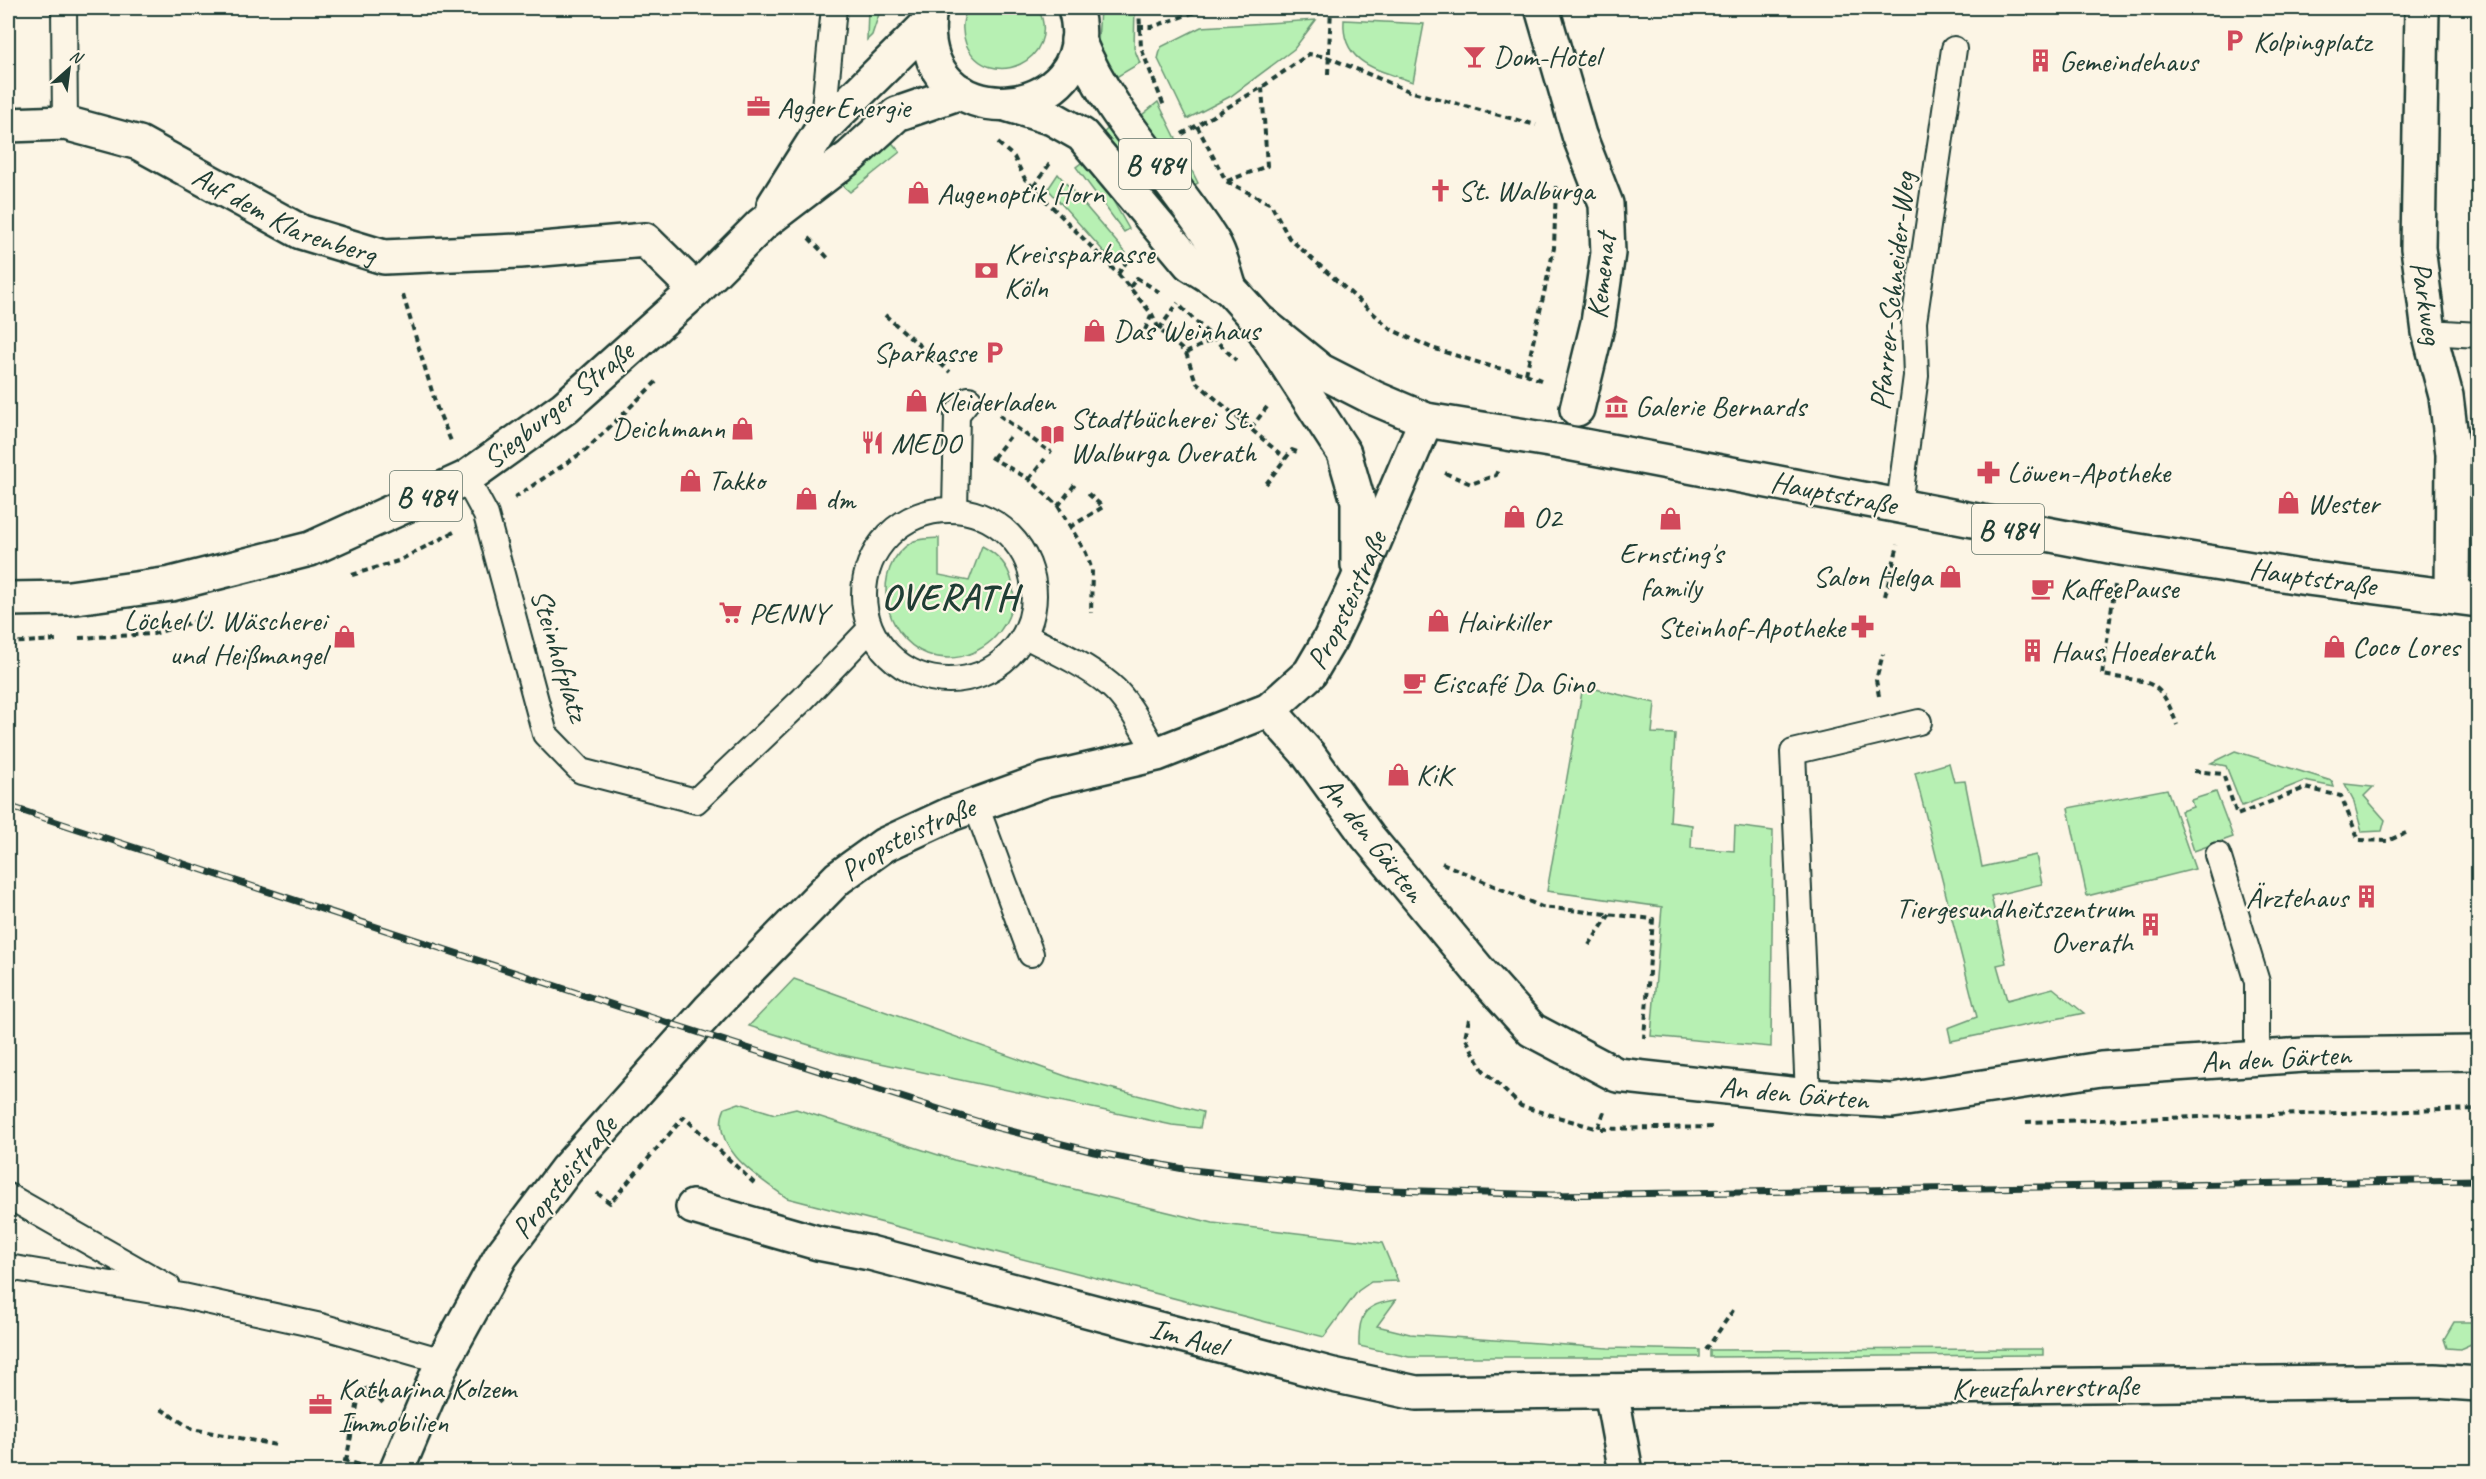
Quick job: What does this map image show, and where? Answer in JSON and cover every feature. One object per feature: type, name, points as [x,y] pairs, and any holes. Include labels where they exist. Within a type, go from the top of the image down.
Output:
[{"type":"street","name":"Kemenat","points":[[1543,8],[1579,135],[1606,204],[1608,253],[1598,323],[1564,398]]},
{"type":"street","name":"Parkweg","points":[[2422,8],[2418,248],[2429,332],[2446,396],[2465,598]]},
{"type":"street","name":"Siegburger Straße","points":[[762,224],[822,129],[929,16]]},
{"type":"street","name":"B 484","points":[[929,16],[930,51],[942,74],[961,92],[984,103],[1010,105],[1034,99],[1055,84],[1071,64],[1079,19]]},
{"type":"street","name":"Hauptstraße","points":[[1079,19],[1091,71],[1114,108],[1214,244],[1230,289]]},
{"type":"street","name":"Siegburger Straße","points":[[8,598],[69,597],[171,584],[310,549],[466,478],[564,408],[696,290],[762,224],[851,156],[897,114],[961,92]]},
{"type":"street","name":"Hauptstraße","points":[[1010,105],[1052,118],[1082,135],[1190,264],[1230,289],[1258,320],[1321,370],[1374,398],[1426,420],[1568,443],[2120,549],[2307,578],[2465,598]]},
{"type":"street","name":"Auf dem Klarenberg","points":[[8,125],[65,123],[139,143],[301,232],[392,258],[520,252],[645,240],[696,290]]},
{"type":"street","points":[[1258,320],[1344,453],[1358,501],[1357,582]]},
{"type":"street","name":"Propsteistraße","points":[[396,1472],[443,1361],[501,1256],[566,1170],[710,1009],[838,878],[884,845],[951,814],[1045,780],[1157,754],[1269,710],[1310,673],[1357,582],[1426,420]]},
{"type":"street","name":"An den Gärten","points":[[1269,710],[1308,754],[1368,837],[1479,971],[1532,1030],[1617,1075],[1808,1096],[1892,1101],[2102,1069],[2257,1058],[2478,1053]]},
{"type":"street","name":"Im Auel","points":[[693,1207],[818,1243],[870,1253],[1333,1375],[1416,1394],[1611,1391]]},
{"type":"street","name":"Kreuzfahrerstraße","points":[[1611,1391],[2435,1382],[2478,1384]]},
{"type":"street","points":[[1611,1391],[1626,1472]]},
{"type":"lane","points":[[64,8],[65,123]]},
{"type":"lane","points":[[822,129],[834,8]]},
{"type":"lane","name":"Pfarrer-Schneider-Weg","points":[[1903,506],[1916,376],[1914,322],[1954,49]]},
{"type":"lane","points":[[2429,332],[2478,335]]},
{"type":"lane","points":[[955,510],[957,414],[969,399]]},
{"type":"lane","name":"Steinhofplatz","points":[[466,478],[486,515],[545,734],[581,771],[696,801],[801,701],[870,629]]},
{"type":"lane","points":[[955,510],[978,515],[998,526],[1015,541],[1028,561],[1034,584],[1034,607],[1025,636],[1008,657],[986,673],[960,681],[932,679],[906,670],[885,652],[870,629],[864,605],[865,580],[873,556],[887,536],[915,518],[930,512],[955,510]]},
{"type":"lane","points":[[1025,636],[1076,662],[1111,685],[1128,706],[1157,754]]},
{"type":"lane","points":[[1808,1096],[1793,752],[1919,722]]},
{"type":"lane","points":[[976,806],[1031,954]]},
{"type":"lane","points":[[2218,855],[2257,982],[2257,1058]]},
{"type":"lane","points":[[14,1201],[183,1296]]},
{"type":"lane","points":[[8,1267],[183,1296],[321,1326],[443,1361]]},
{"type":"path","points":[[1139,8],[1140,48],[1151,77]]},
{"type":"path","points":[[1138,27],[1152,27],[1207,8]]},
{"type":"path","points":[[1328,74],[1331,8]]},
{"type":"path","points":[[1185,133],[1262,87],[1309,54],[1327,57],[1409,90],[1579,135],[1563,155],[1554,196],[1554,248],[1526,374]]},
{"type":"path","points":[[1226,181],[1267,166],[1262,87]]},
{"type":"path","points":[[1197,126],[1226,181],[1271,204],[1289,238],[1392,330],[1432,348],[1493,367],[1526,374],[1564,398]]},
{"type":"path","points":[[996,142],[1014,157],[1025,179],[1118,274],[1152,314],[1159,329],[1186,353],[1196,382],[1286,459]]},
{"type":"path","points":[[1034,186],[1048,166]]},
{"type":"path","points":[[809,238],[830,260]]},
{"type":"path","points":[[1118,274],[1130,256]]},
{"type":"path","points":[[392,258],[437,408],[453,444]]},
{"type":"path","points":[[1130,288],[1137,278],[1178,303],[1159,329]]},
{"type":"path","points":[[1145,330],[1152,314]]},
{"type":"path","points":[[885,315],[955,376]]},
{"type":"path","points":[[1186,353],[1213,339]]},
{"type":"path","points":[[1251,428],[1269,405]]},
{"type":"path","points":[[992,422],[998,414],[1050,452],[1052,451]]},
{"type":"path","points":[[993,458],[1011,434]]},
{"type":"path","points":[[1266,484],[1292,450],[1301,453]]},
{"type":"path","points":[[982,454],[1029,479],[1058,506],[1086,553],[1092,570],[1090,613]]},
{"type":"path","points":[[1029,479],[1045,459]]},
{"type":"path","points":[[1471,484],[1496,475]]},
{"type":"path","points":[[1058,506],[1076,483]]},
{"type":"path","points":[[1070,526],[1103,507],[1085,491]]},
{"type":"path","points":[[1885,596],[1903,506]]},
{"type":"path","points":[[2120,549],[2102,675],[2152,683],[2167,697],[2177,725]]},
{"type":"path","points":[[1883,654],[1876,680],[1886,729]]},
{"type":"path","points":[[2194,771],[2223,774],[2237,815],[2305,788],[2341,796],[2360,840],[2387,841],[2406,833]]},
{"type":"path","points":[[1435,860],[1542,907],[1653,918],[1644,1042]]},
{"type":"path","points":[[1589,945],[1611,914]]},
{"type":"path","points":[[1479,971],[1465,1037],[1483,1070],[1521,1106],[1598,1129]]},
{"type":"path","points":[[617,1195],[684,1117],[759,1188]]},
{"type":"path","points":[[1706,1349],[1734,1309]]},
{"type":"path","points":[[362,1465],[344,1461],[363,1390],[370,1388],[375,1391],[384,1405]]},
{"type":"path","points":[[161,1409],[192,1429],[276,1445]]},
{"type":"green space","points":[[868,8],[881,8],[872,35],[867,40]]},
{"type":"green space","points":[[968,8],[1038,8],[1043,27],[1041,43],[1032,55],[1020,64],[1005,68],[990,67],[976,59],[966,44],[963,25]]},
{"type":"green space","points":[[1100,8],[1135,8],[1134,48],[1140,63],[1113,79],[1098,44]]},
{"type":"green space","points":[[1316,20],[1294,49],[1231,96],[1187,119],[1158,59],[1161,47],[1201,27]]},
{"type":"green space","points":[[1344,20],[1424,24],[1413,82],[1375,69],[1356,56],[1349,47],[1345,35]]},
{"type":"green space","points":[[1158,102],[1198,183],[1191,187],[1142,115]]},
{"type":"green space","points":[[1112,125],[1208,250],[1200,256],[1102,134]]},
{"type":"green space","points":[[888,138],[900,152],[850,192],[840,183]]},
{"type":"green space","points":[[1085,160],[1104,185],[1129,229],[1124,232],[1076,167]]},
{"type":"green space","points":[[1058,174],[1126,253],[1115,264],[1048,189]]},
{"type":"green space","points":[[939,538],[939,575],[969,581],[982,546],[1002,562],[1012,581],[1013,602],[1005,622],[992,640],[974,652],[951,658],[927,654],[912,645],[900,633],[887,601],[886,584],[890,568],[898,554],[912,542]]},
{"type":"green space","points":[[1583,686],[1655,703],[1652,733],[1675,734],[1670,822],[1692,825],[1691,848],[1734,851],[1735,826],[1773,831],[1771,1047],[1651,1036],[1662,907],[1547,891]]},
{"type":"green space","points":[[2235,751],[2332,781],[2334,787],[2304,781],[2242,806],[2226,766],[2211,763]]},
{"type":"green space","points":[[1949,763],[1954,782],[1965,781],[1982,867],[2036,855],[2042,884],[1991,896],[2006,963],[1997,965],[2007,1000],[2053,988],[2084,1013],[1951,1041],[1948,1028],[1977,1017],[1915,773]]},
{"type":"green space","points":[[2345,784],[2373,787],[2364,796],[2385,820],[2382,831],[2362,832],[2353,799]]},
{"type":"green space","points":[[2167,789],[2195,869],[2087,896],[2068,808]]},
{"type":"green space","points":[[2216,792],[2233,837],[2194,851],[2181,811],[2193,807],[2191,800]]},
{"type":"green space","points":[[794,979],[1071,1078],[1203,1112],[1200,1128],[1172,1125],[838,1054],[749,1026]]},
{"type":"green space","points":[[739,1103],[775,1114],[796,1109],[954,1160],[1213,1223],[1382,1243],[1398,1281],[1371,1282],[1358,1291],[1324,1337],[787,1198],[739,1160],[723,1135],[721,1122],[725,1108]]},
{"type":"green space","points":[[1396,1300],[1377,1326],[1410,1334],[1608,1348],[1700,1350],[1700,1357],[1409,1357],[1359,1346],[1360,1326],[1365,1313],[1377,1305]]},
{"type":"green space","points":[[2454,1322],[2478,1322],[2478,1341],[2460,1349],[2447,1348],[2444,1339]]},
{"type":"green space","points":[[2043,1349],[2043,1355],[1710,1357],[1710,1350]]},
{"type":"railway","points":[[8,806],[653,1018],[995,1127],[1094,1152],[1184,1169],[1360,1189],[1552,1195],[2478,1180]]},
{"type":"place","name":"Kolpingplatz","points":[[2235,41]]},
{"type":"place","name":"Dom-Hotel","points":[[1475,56]]},
{"type":"place","name":"Gemeindehaus","points":[[2041,61]]},
{"type":"place","name":"AggerEnergie","points":[[759,107]]},
{"type":"place","name":"St. Walburga","points":[[1440,190]]},
{"type":"place","name":"Augenoptik Horn","points":[[919,193]]},
{"type":"place","name":"Kreissparkasse Köln","points":[[986,270]]},
{"type":"place","name":"Das Weinhaus","points":[[1095,330]]},
{"type":"place","name":"Sparkasse","points":[[994,352]]},
{"type":"place","name":"Kleiderladen","points":[[916,401]]},
{"type":"place","name":"Galerie Bernards","points":[[1617,406]]},
{"type":"place","name":"Deichmann","points":[[743,428]]},
{"type":"place","name":"Stadtbücherei St. Walburga Overath","points":[[1052,435]]},
{"type":"place","name":"MEDO","points":[[873,443]]},
{"type":"place","name":"Löwen-Apotheke","points":[[1989,472]]},
{"type":"place","name":"Takko","points":[[690,480]]},
{"type":"place","name":"dm","points":[[807,499]]},
{"type":"place","name":"Wester","points":[[2289,503]]},
{"type":"place","name":"O2","points":[[1515,517]]},
{"type":"place","name":"Ernsting's family","points":[[1671,519]]},
{"type":"place","name":"Salon Helga","points":[[1950,576]]},
{"type":"place","name":"KaffeePause","points":[[2042,588]]},
{"type":"place","name":"PENNY","points":[[731,613]]},
{"type":"place","name":"Hairkiller","points":[[1439,621]]},
{"type":"place","name":"Steinhof-Apotheke","points":[[1863,627]]},
{"type":"place","name":"Löchel U. Wäscherei und Heißmangel","points":[[344,637]]},
{"type":"place","name":"Coco Lores","points":[[2334,646]]},
{"type":"place","name":"Haus Hoederath","points":[[2033,651]]},
{"type":"place","name":"Eiscafé Da Gino","points":[[1414,683]]},
{"type":"place","name":"KiK","points":[[1398,774]]},
{"type":"place","name":"Ärztehaus","points":[[2366,897]]},
{"type":"place","name":"Tiergesundheitszentrum Overath","points":[[2151,925]]},
{"type":"place","name":"Katharina Kolzem Immobilien","points":[[320,1405]]},
{"type":"district","name":"OVERATH","points":[[950,596]]}]
